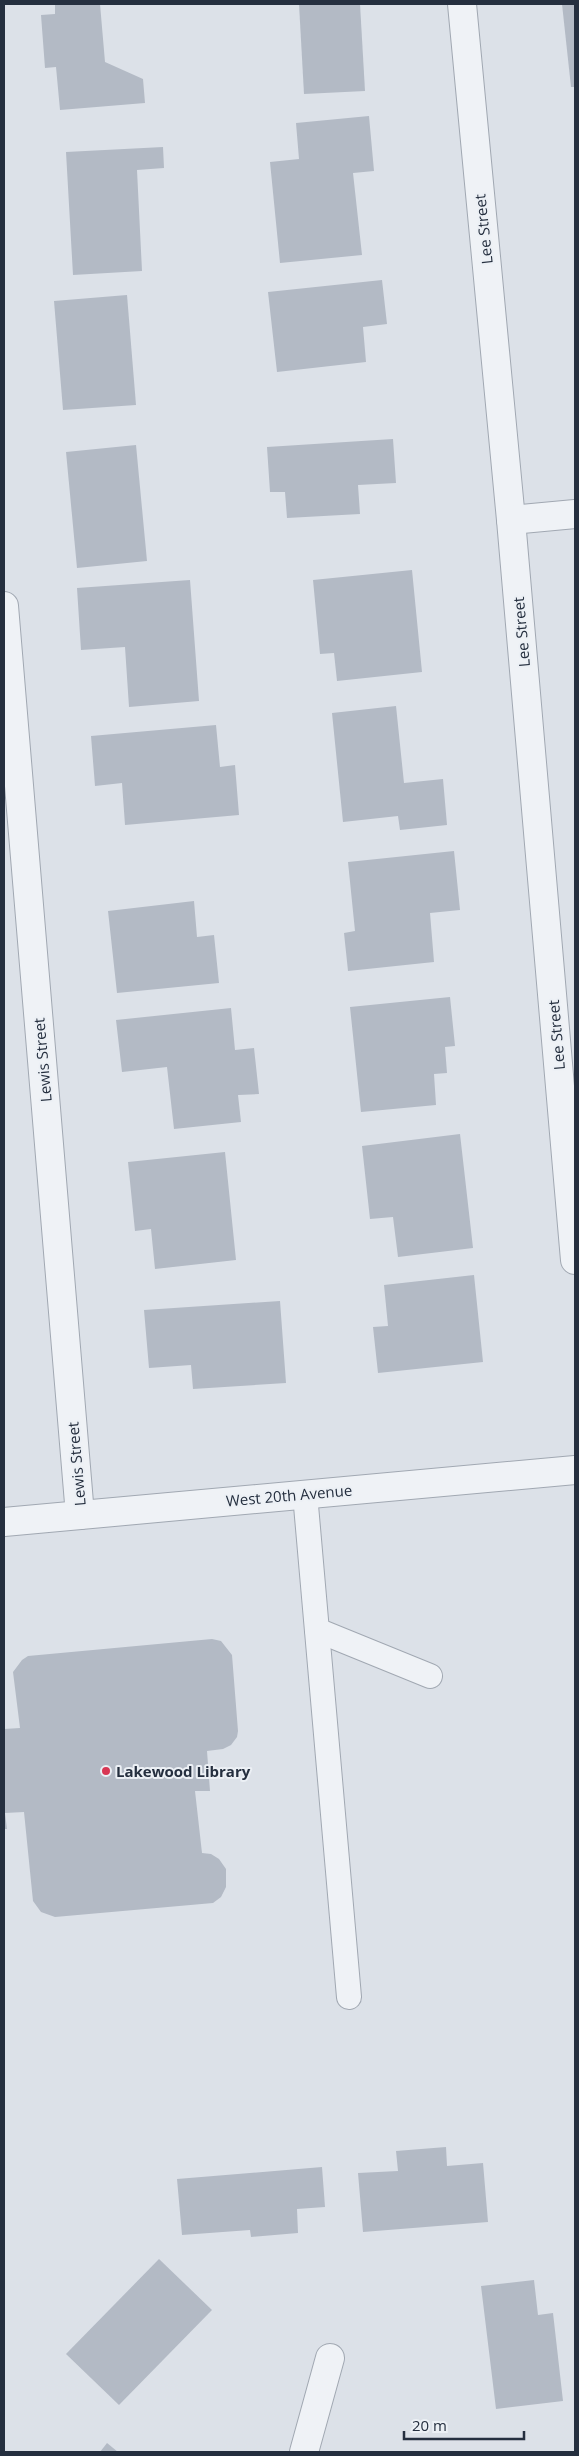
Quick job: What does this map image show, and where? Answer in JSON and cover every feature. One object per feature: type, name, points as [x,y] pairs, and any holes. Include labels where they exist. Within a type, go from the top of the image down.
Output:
[{"type":"street","name":"Lee Street","points":[[462,4],[511,520],[575,1260]]},
{"type":"street","points":[[511,520],[575,514]]},
{"type":"street","name":"Lewis Street","points":[[4,606],[80,1515]]},
{"type":"street","name":"West 20th Avenue","points":[[4,1522],[575,1470]]},
{"type":"street","points":[[304,2452],[330,2358]]},
{"type":"lane","points":[[305,1494],[349,1997]]},
{"type":"lane","points":[[317,1630],[430,1676]]},
{"type":"building","points":[[55,4],[100,4],[105,62],[143,79],[145,103],[60,110],[56,67],[45,68],[41,15],[55,14]]},
{"type":"building","points":[[299,4],[360,4],[365,91],[304,94]]},
{"type":"building","points":[[562,4],[575,4],[575,87],[571,87]]},
{"type":"building","points":[[369,116],[374,171],[353,173],[362,255],[280,263],[270,162],[299,159],[296,123]]},
{"type":"building","points":[[163,147],[164,168],[137,170],[142,271],[73,275],[66,152]]},
{"type":"building","points":[[382,280],[387,324],[363,327],[366,362],[277,372],[268,292]]},
{"type":"building","points":[[127,295],[136,405],[63,410],[54,301]]},
{"type":"building","points":[[393,439],[396,483],[358,485],[360,514],[287,518],[285,492],[270,492],[267,447]]},
{"type":"building","points":[[136,445],[147,561],[77,568],[66,452]]},
{"type":"building","points":[[412,570],[422,672],[337,681],[334,653],[320,654],[313,580]]},
{"type":"building","points":[[190,580],[199,701],[129,707],[125,647],[81,650],[77,588]]},
{"type":"building","points":[[396,706],[404,783],[443,779],[447,825],[400,830],[398,816],[343,822],[332,713]]},
{"type":"building","points":[[216,725],[220,767],[235,765],[239,815],[125,825],[122,783],[95,786],[91,736]]},
{"type":"building","points":[[454,851],[460,910],[430,913],[434,962],[348,971],[344,933],[355,931],[348,862]]},
{"type":"building","points":[[194,901],[197,937],[214,935],[219,983],[117,993],[108,911]]},
{"type":"building","points":[[450,997],[455,1046],[445,1047],[447,1073],[434,1074],[436,1105],[361,1112],[350,1007]]},
{"type":"building","points":[[231,1008],[235,1050],[254,1048],[259,1094],[238,1095],[241,1122],[174,1129],[167,1067],[122,1072],[116,1020]]},
{"type":"building","points":[[460,1134],[473,1248],[398,1257],[393,1217],[370,1219],[362,1146]]},
{"type":"building","points":[[225,1152],[236,1260],[155,1269],[151,1229],[135,1231],[128,1162]]},
{"type":"building","points":[[474,1275],[483,1362],[378,1373],[373,1327],[388,1326],[384,1285]]},
{"type":"building","points":[[280,1301],[286,1383],[193,1389],[191,1365],[149,1368],[144,1310]]},
{"type":"building","name":"Lakewood Library","points":[[212,1639],[221,1641],[232,1655],[238,1731],[237,1737],[231,1745],[223,1749],[207,1751],[210,1791],[195,1791],[202,1853],[211,1854],[219,1859],[226,1869],[226,1887],[221,1897],[213,1903],[55,1917],[41,1912],[33,1901],[24,1812],[5,1813],[7,1829],[4,1829],[4,1729],[20,1728],[13,1672],[22,1660],[28,1656]]},
{"type":"building","points":[[446,2147],[447,2166],[483,2163],[488,2222],[363,2232],[358,2173],[398,2171],[396,2151]]},
{"type":"building","points":[[322,2167],[325,2207],[297,2209],[298,2233],[251,2237],[250,2230],[182,2235],[177,2179]]},
{"type":"building","points":[[159,2259],[212,2310],[119,2405],[66,2354]]},
{"type":"building","points":[[534,2280],[538,2315],[553,2313],[563,2401],[496,2409],[481,2286]]},
{"type":"building","points":[[107,2443],[118,2452],[100,2452]]},
{"type":"place","name":"Lakewood Library","points":[[106,1771]]}]
